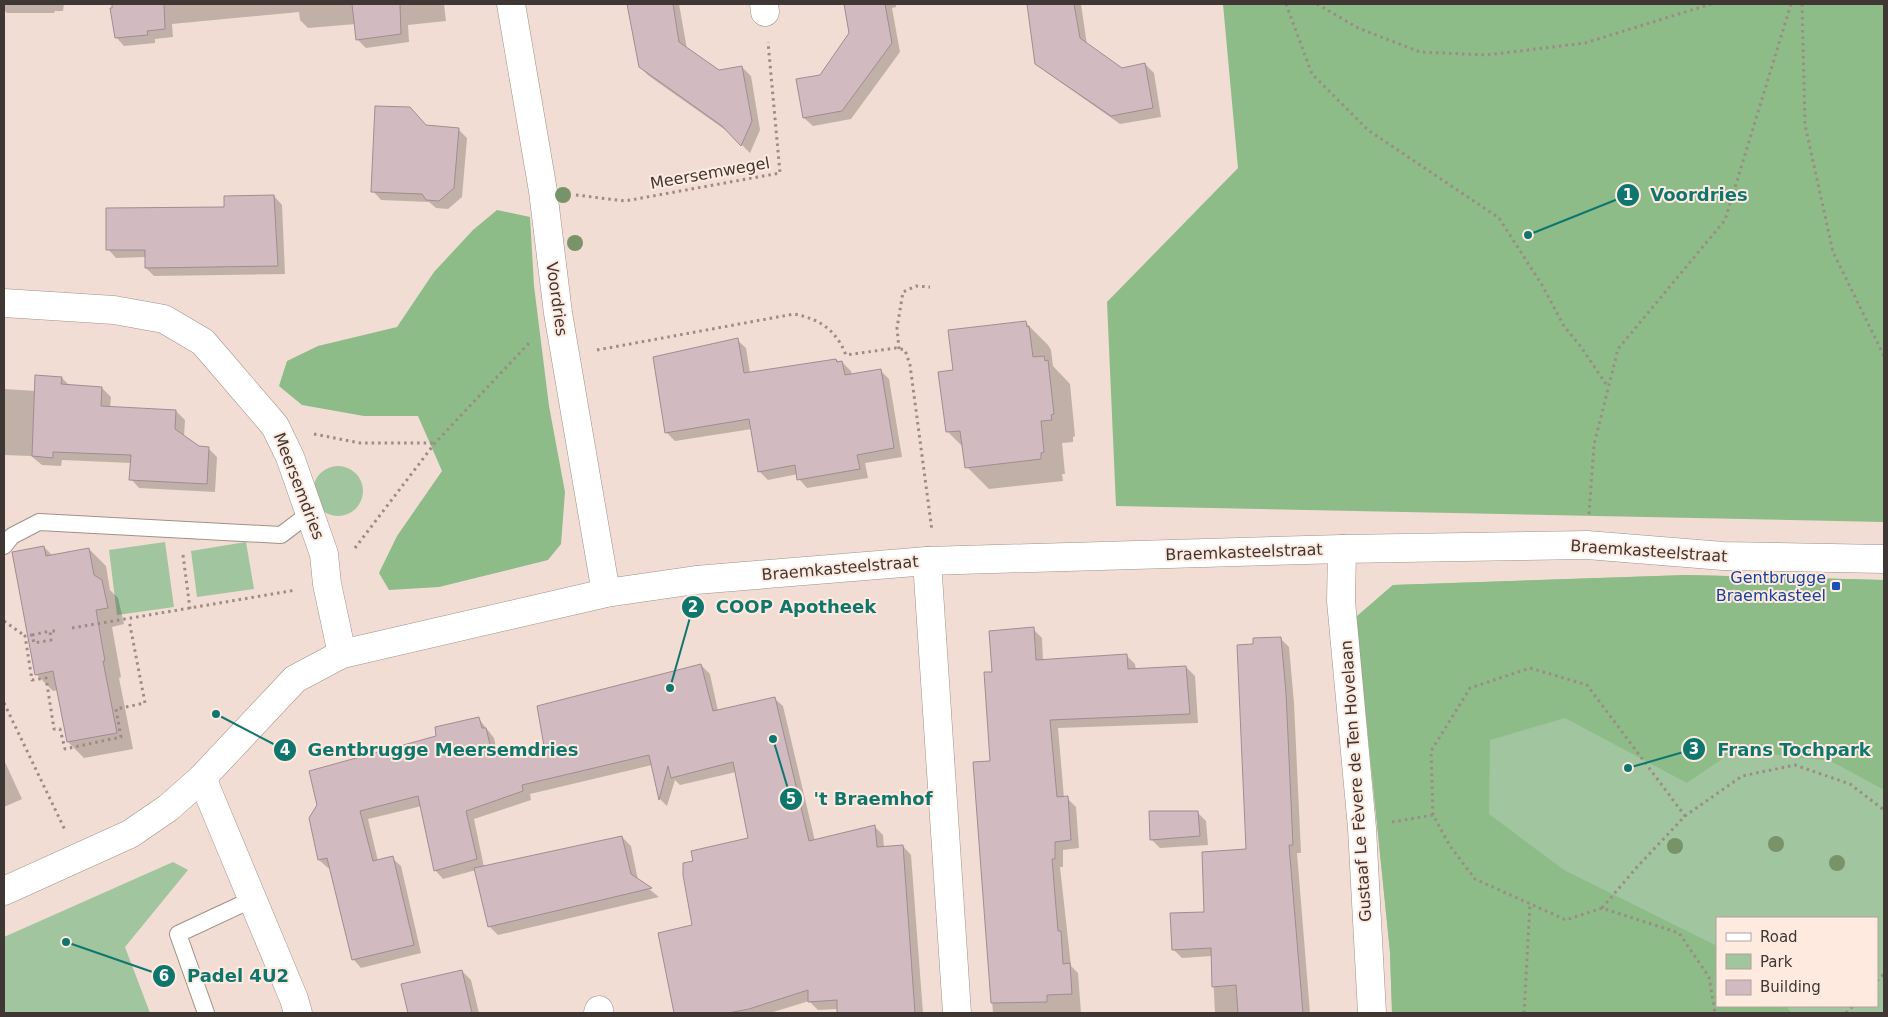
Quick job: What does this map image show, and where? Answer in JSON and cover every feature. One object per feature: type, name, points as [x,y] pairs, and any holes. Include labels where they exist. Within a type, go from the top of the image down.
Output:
[{"type":"street","name":"Voordries","points":[[511,4],[543,191],[558,313],[606,593]]},
{"type":"street","points":[[4,303],[114,310],[164,319],[203,342],[275,426]]},
{"type":"street","name":"Meersemdries","points":[[275,426],[290,457],[324,554],[327,584],[342,654]]},
{"type":"street","name":"Braemkasteelstraat","points":[[606,593],[696,580],[931,561],[1342,549],[1587,545],[1723,556],[1884,559]]},
{"type":"street","name":"Gustaaf Le Fèvere de Ten Hovelaan","points":[[1342,549],[1342,601],[1362,828],[1372,1013]]},
{"type":"street","points":[[931,561],[957,1013]]},
{"type":"street","points":[[4,891],[130,834],[168,808],[202,778],[295,679],[342,654],[606,593]]},
{"type":"street","points":[[202,778],[298,1013]]},
{"type":"lane","points":[[4,546],[12,536],[39,522],[180,528],[281,535],[310,513]]},
{"type":"lane","points":[[206,1013],[178,934],[253,899]]},
{"type":"path","points":[[1286,4],[1312,74],[1368,130],[1499,218],[1542,285],[1564,326],[1608,387]]},
{"type":"path","points":[[1317,4],[1358,28],[1420,52],[1487,55],[1585,43],[1711,4]]},
{"type":"path","points":[[1587,545],[1594,445],[1618,348],[1725,220],[1791,4]]},
{"type":"path","points":[[1802,4],[1805,125],[1830,242],[1833,252],[1884,356]]},
{"type":"path","name":"Meersemwegel","points":[[543,191],[624,201],[780,173],[765,8]]},
{"type":"path","points":[[899,349],[897,328],[903,292],[916,286],[930,287]]},
{"type":"path","points":[[72,628],[129,620],[327,584],[435,443],[558,313]]},
{"type":"path","points":[[566,356],[794,314],[812,317],[827,326],[840,340],[846,355],[904,350],[910,365],[931,561]]},
{"type":"path","name":"Meersemdries","points":[[275,426],[360,443],[435,443]]},
{"type":"path","points":[[180,528],[190,609]]},
{"type":"path","points":[[25,636],[32,680],[46,678],[54,729],[60,729],[65,749],[121,737],[116,709],[145,703],[129,620]]},
{"type":"path","points":[[4,621],[25,636],[55,630]]},
{"type":"path","points":[[32,635],[34,643],[51,640],[50,631]]},
{"type":"path","points":[[1686,816],[1587,685],[1530,668],[1470,688],[1431,751],[1433,815],[1450,846],[1475,879],[1566,920],[1602,908],[1637,867],[1686,816],[1742,776],[1795,765],[1850,784],[1884,810]]},
{"type":"path","points":[[4,703],[78,857]]},
{"type":"path","points":[[1362,828],[1433,815]]},
{"type":"path","points":[[1524,1013],[1530,904]]},
{"type":"path","points":[[1602,908],[1679,933],[1709,978],[1714,1013]]},
{"type":"green space","points":[[1223,4],[1884,4],[1884,522],[1116,506],[1107,302],[1238,168]]},
{"type":"green space","points":[[497,210],[530,217],[534,286],[549,406],[565,492],[561,544],[548,560],[439,587],[389,590],[379,573],[397,536],[442,471],[418,416],[364,416],[302,405],[279,386],[287,361],[318,346],[397,327],[434,272],[473,230]]},
{"type":"green space","points":[[338,466],[356,473],[363,491],[356,509],[338,516],[320,509],[313,491],[320,473]]},
{"type":"green space","points":[[165,542],[174,607],[117,615],[109,550]]},
{"type":"green space","points":[[246,542],[254,589],[197,597],[191,551]]},
{"type":"green space","points":[[1687,575],[1884,580],[1884,1013],[1392,1013],[1390,952],[1356,617],[1393,585]]},
{"type":"green space","points":[[1687,575],[1884,580],[1884,790],[1831,761],[1735,750],[1687,783],[1565,718],[1490,740],[1489,814],[1564,870],[1716,946],[1716,1007],[1787,1007],[1791,1013],[1392,1013],[1390,952],[1356,617],[1393,585]]},
{"type":"green space","points":[[173,862],[188,870],[125,947],[150,1013],[4,1013],[4,937]]},
{"type":"building","points":[[112,4],[164,4],[165,29],[147,31],[148,35],[115,38],[110,8],[112,8]]},
{"type":"building","points":[[352,4],[400,4],[401,34],[356,40]]},
{"type":"building","points":[[627,4],[673,4],[679,42],[719,70],[742,66],[752,121],[741,146],[722,126],[639,67]]},
{"type":"building","points":[[844,4],[885,4],[892,43],[842,111],[803,118],[796,79],[820,75],[849,33]]},
{"type":"building","points":[[1027,4],[1074,4],[1080,38],[1122,68],[1145,63],[1153,108],[1111,116],[1035,64]]},
{"type":"building","points":[[375,106],[410,107],[426,125],[459,128],[454,188],[439,201],[426,200],[422,194],[371,192]]},
{"type":"building","points":[[274,195],[278,266],[145,268],[145,250],[106,250],[106,208],[224,207],[224,196]]},
{"type":"building","points":[[1026,321],[1027,327],[1029,326],[1033,357],[1044,356],[1045,361],[1048,360],[1054,414],[1051,415],[1052,420],[1041,421],[1044,452],[1041,453],[1041,459],[965,468],[960,431],[946,432],[938,372],[953,370],[948,330]]},
{"type":"building","points":[[738,338],[744,373],[836,359],[837,362],[842,361],[845,375],[881,369],[894,448],[857,455],[860,469],[797,480],[795,465],[758,472],[749,419],[665,433],[653,357]]},
{"type":"building","points":[[35,375],[62,377],[61,384],[102,387],[101,406],[176,410],[175,429],[199,446],[209,447],[207,484],[129,480],[131,455],[53,452],[53,458],[32,456]]},
{"type":"building","points":[[44,546],[46,556],[89,548],[94,575],[102,580],[108,608],[96,610],[105,661],[103,661],[117,733],[67,742],[53,671],[35,675],[12,552]]},
{"type":"building","points":[[1034,627],[1036,660],[1127,654],[1128,669],[1186,666],[1190,714],[1050,720],[1057,797],[1068,796],[1071,840],[1055,842],[1055,859],[1052,859],[1058,931],[1061,931],[1063,964],[1070,963],[1072,994],[1047,995],[1047,1002],[991,1003],[973,762],[990,761],[984,672],[992,672],[989,631]]},
{"type":"building","points":[[1281,637],[1286,693],[1293,845],[1289,845],[1303,1013],[1238,1013],[1236,985],[1212,987],[1211,948],[1172,950],[1170,913],[1204,912],[1202,852],[1246,849],[1237,645],[1253,644],[1253,638]]},
{"type":"building","points":[[701,664],[713,711],[775,697],[809,841],[875,825],[877,847],[903,845],[915,1013],[837,1013],[837,1000],[808,1002],[808,990],[749,1009],[728,1013],[674,1013],[658,933],[692,925],[683,875],[683,863],[693,861],[691,851],[748,838],[733,762],[671,778],[668,766],[659,800],[649,755],[522,785],[523,791],[466,811],[477,859],[434,871],[418,796],[360,811],[373,861],[393,856],[414,945],[352,960],[327,858],[318,860],[309,818],[317,805],[309,771],[436,736],[435,727],[479,717],[482,728],[486,728],[493,757],[544,746],[537,706]]},
{"type":"building","points":[[1149,811],[1198,811],[1200,836],[1150,840]]},
{"type":"building","points":[[622,836],[631,874],[652,888],[488,927],[474,868]]},
{"type":"building","points":[[462,970],[472,1013],[408,1013],[401,984]]},
{"type":"place","name":"Voordries","points":[[1528,235]]},
{"type":"place","name":"Gentbrugge Braemkasteel","points":[[1836,586]]},
{"type":"place","name":"COOP Apotheek","points":[[670,688]]},
{"type":"place","name":"Gentbrugge Meersemdries","points":[[216,714]]},
{"type":"place","name":"'t Braemhof","points":[[773,739]]},
{"type":"place","name":"Frans Tochpark","points":[[1628,768]]},
{"type":"place","name":"Padel 4U2","points":[[66,942]]}]
